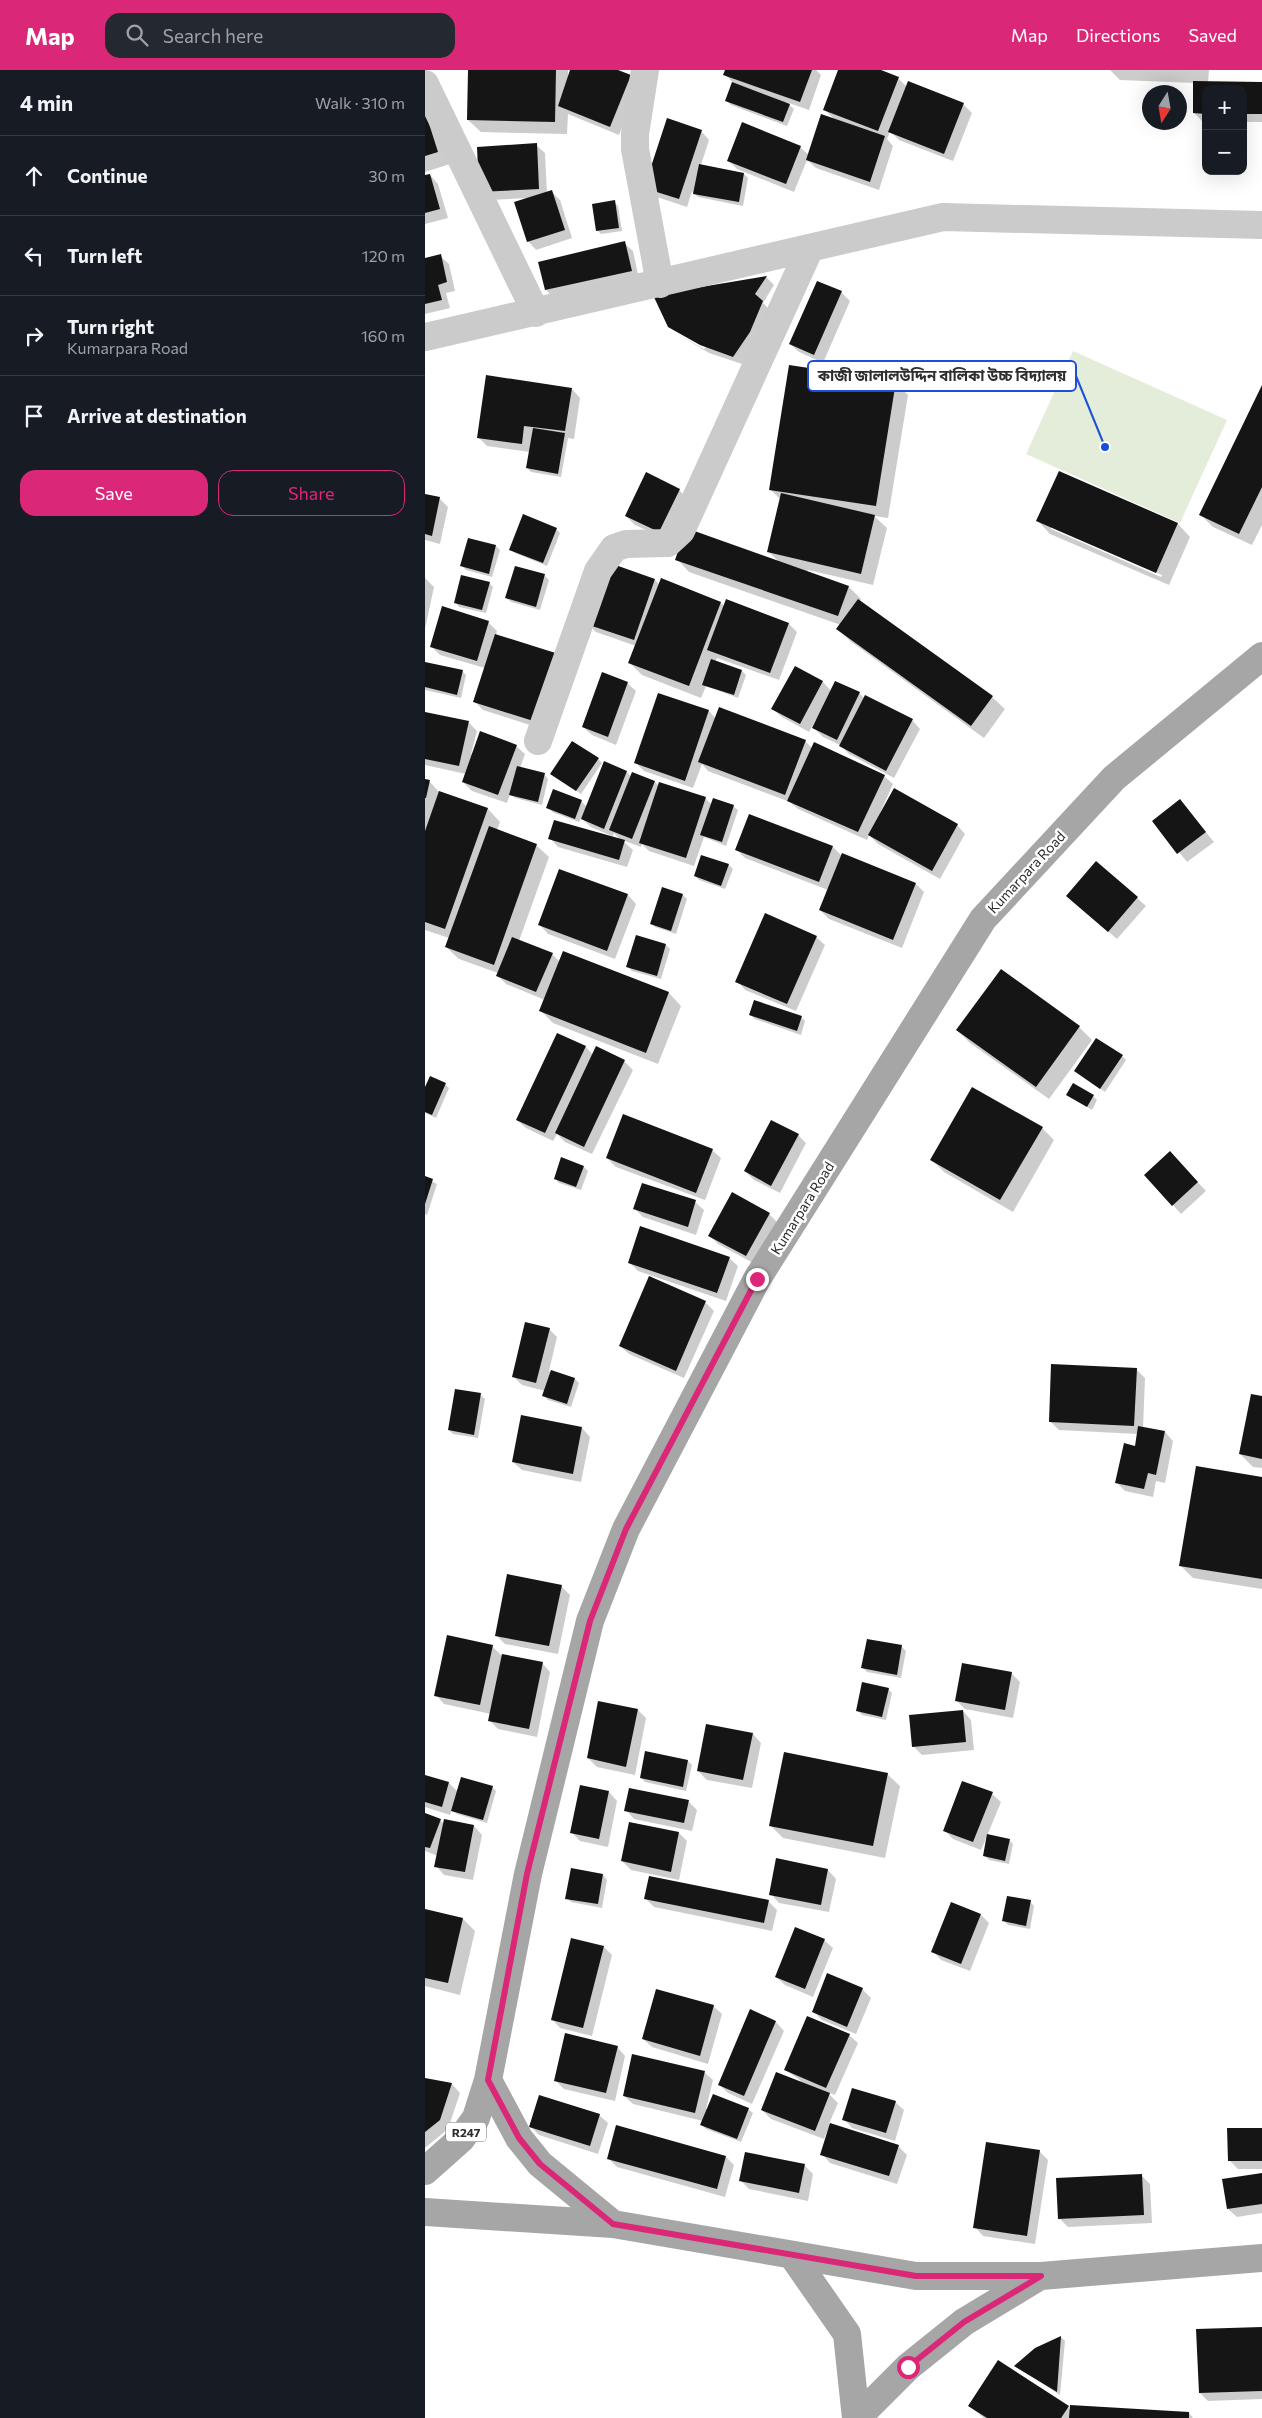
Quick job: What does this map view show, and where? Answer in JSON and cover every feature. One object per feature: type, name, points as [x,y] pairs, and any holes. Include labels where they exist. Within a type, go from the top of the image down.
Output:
[{"type":"main road","name":"Kumarpara Road","points":[[488,2080],[527,1874],[590,1621],[626,1529],[757,1279],[983,919],[1114,778],[1262,656]]},
{"type":"main road","name":"R247","points":[[425,2171],[461,2139],[476,2118],[488,2080]]},
{"type":"main road","points":[[488,2080],[519,2138],[540,2164],[613,2224]]},
{"type":"main road","points":[[425,2212],[613,2224],[916,2276],[1041,2276],[1262,2258]]},
{"type":"main road","points":[[792,2255],[847,2334],[857,2418]]},
{"type":"main road","points":[[857,2418],[908,2367],[964,2322],[1041,2276]]},
{"type":"street","points":[[645,70],[635,134],[635,149],[660,284]]},
{"type":"street","points":[[425,84],[536,313]]},
{"type":"street","points":[[425,337],[536,313],[943,217],[1262,225]]},
{"type":"street","points":[[539,741],[598,571],[614,548],[627,544],[668,543],[681,531],[810,248]]},
{"type":"green space","points":[[1073,351],[1227,420],[1180,523],[1026,454]]},
{"type":"building","points":[[468,70],[556,70],[555,122],[467,120]]},
{"type":"building","points":[[570,70],[618,70],[631,75],[610,127],[558,106]]},
{"type":"building","points":[[725,70],[812,70],[800,102],[723,75]]},
{"type":"building","points":[[838,70],[881,70],[899,77],[878,131],[823,110]]},
{"type":"building","points":[[908,81],[964,103],[944,154],[888,132]]},
{"type":"building","points":[[1193,81],[1262,82],[1262,114],[1247,114],[1247,85],[1202,85],[1202,114],[1193,113]]},
{"type":"building","points":[[732,82],[790,104],[783,122],[725,101]]},
{"type":"building","points":[[425,111],[438,152],[425,156]]},
{"type":"building","points":[[821,114],[885,136],[870,182],[806,160]]},
{"type":"building","points":[[667,118],[702,130],[679,199],[644,188]]},
{"type":"building","points":[[742,122],[801,146],[786,184],[727,161]]},
{"type":"building","points":[[537,143],[539,189],[479,192],[477,147]]},
{"type":"building","points":[[699,164],[744,173],[739,202],[693,194]]},
{"type":"building","points":[[430,174],[440,209],[425,213],[425,175]]},
{"type":"building","points":[[552,190],[565,230],[527,242],[514,202]]},
{"type":"building","points":[[615,200],[619,228],[596,231],[592,204]]},
{"type":"building","points":[[625,241],[632,271],[545,290],[538,262]]},
{"type":"building","points":[[441,254],[447,282],[438,285],[442,300],[425,304],[425,258]]},
{"type":"building","points":[[767,276],[755,294],[763,301],[750,332],[733,357],[700,345],[668,327],[653,295]]},
{"type":"building","points":[[817,281],[842,291],[814,355],[789,344]]},
{"type":"building","points":[[789,365],[896,381],[876,506],[769,490]]},
{"type":"building","points":[[486,375],[572,388],[565,431],[524,426],[522,444],[477,438]]},
{"type":"building","points":[[1262,385],[1262,487],[1239,534],[1199,515]]},
{"type":"building","points":[[533,428],[565,433],[558,474],[526,468]]},
{"type":"building","points":[[1059,471],[1178,523],[1156,573],[1036,521]]},
{"type":"building","points":[[646,472],[680,489],[659,532],[625,516]]},
{"type":"building","points":[[781,493],[875,515],[861,574],[767,552]]},
{"type":"building","points":[[425,494],[440,497],[432,536],[425,534]]},
{"type":"building","points":[[523,514],[557,528],[543,563],[509,550]]},
{"type":"building","points":[[686,528],[849,586],[838,616],[675,560]]},
{"type":"building","points":[[468,538],[496,545],[489,574],[460,566]]},
{"type":"building","points":[[607,562],[655,579],[634,640],[586,624]]},
{"type":"building","points":[[515,566],[545,574],[536,607],[505,598]]},
{"type":"building","points":[[461,575],[490,582],[482,610],[454,603]]},
{"type":"building","points":[[661,578],[721,602],[689,686],[628,663]]},
{"type":"building","points":[[726,599],[789,623],[770,673],[707,650]]},
{"type":"building","points":[[858,599],[993,696],[971,726],[836,629]]},
{"type":"building","points":[[442,606],[489,621],[477,661],[430,647]]},
{"type":"building","points":[[495,634],[565,656],[543,724],[473,702]]},
{"type":"building","points":[[711,659],[742,670],[734,695],[702,685]]},
{"type":"building","points":[[425,662],[463,670],[457,695],[425,687]]},
{"type":"building","points":[[795,666],[823,681],[800,724],[771,709]]},
{"type":"building","points":[[602,672],[628,682],[608,737],[582,727]]},
{"type":"building","points":[[835,681],[860,692],[837,740],[812,728]]},
{"type":"building","points":[[658,693],[709,710],[685,781],[634,763]]},
{"type":"building","points":[[865,695],[913,719],[886,771],[839,746]]},
{"type":"building","points":[[719,707],[806,740],[785,795],[698,762]]},
{"type":"building","points":[[425,712],[469,721],[459,766],[425,759]]},
{"type":"building","points":[[480,731],[517,745],[498,795],[462,782]]},
{"type":"building","points":[[572,741],[599,758],[576,791],[550,774]]},
{"type":"building","points":[[814,742],[885,775],[858,832],[787,801]]},
{"type":"building","points":[[604,761],[627,771],[604,829],[581,819]]},
{"type":"building","points":[[517,766],[545,773],[538,802],[509,795]]},
{"type":"building","points":[[632,772],[655,781],[632,839],[609,830]]},
{"type":"building","points":[[425,779],[430,780],[426,798],[425,798]]},
{"type":"building","points":[[659,782],[706,797],[686,858],[639,843]]},
{"type":"building","points":[[894,788],[958,824],[932,871],[868,835]]},
{"type":"building","points":[[553,789],[582,800],[575,819],[546,808]]},
{"type":"building","points":[[439,791],[488,808],[445,929],[425,922],[425,831]]},
{"type":"building","points":[[713,798],[734,805],[722,842],[700,835]]},
{"type":"building","points":[[1180,799],[1206,832],[1177,854],[1152,821]]},
{"type":"building","points":[[749,814],[833,846],[819,882],[735,850]]},
{"type":"building","points":[[554,820],[625,840],[619,860],[548,839]]},
{"type":"building","points":[[489,826],[537,844],[494,965],[445,947]]},
{"type":"building","points":[[842,853],[916,883],[893,940],[819,910]]},
{"type":"building","points":[[701,855],[729,864],[721,886],[694,876]]},
{"type":"building","points":[[1096,861],[1138,897],[1108,932],[1066,896]]},
{"type":"building","points":[[559,869],[628,894],[607,951],[538,925]]},
{"type":"building","points":[[662,887],[683,894],[671,931],[650,924]]},
{"type":"building","points":[[765,913],[817,936],[787,1004],[735,982]]},
{"type":"building","points":[[636,935],[666,944],[657,976],[626,967]]},
{"type":"building","points":[[512,937],[553,953],[536,992],[496,976]]},
{"type":"building","points":[[563,951],[669,992],[646,1053],[539,1011]]},
{"type":"building","points":[[1001,969],[1080,1026],[1036,1087],[956,1030]]},
{"type":"building","points":[[754,1000],[802,1016],[797,1031],[749,1015]]},
{"type":"building","points":[[557,1033],[586,1046],[545,1133],[516,1120]]},
{"type":"building","points":[[1096,1038],[1123,1055],[1100,1089],[1074,1071]]},
{"type":"building","points":[[596,1046],[625,1060],[584,1147],[555,1133]]},
{"type":"building","points":[[430,1076],[446,1083],[432,1115],[425,1112],[425,1087]]},
{"type":"building","points":[[1073,1083],[1094,1095],[1087,1107],[1066,1095]]},
{"type":"building","points":[[972,1087],[1043,1127],[1000,1200],[930,1160]]},
{"type":"building","points":[[623,1114],[713,1149],[696,1193],[606,1158]]},
{"type":"building","points":[[771,1120],[799,1134],[771,1186],[744,1171]]},
{"type":"building","points":[[1170,1151],[1198,1182],[1172,1206],[1144,1175]]},
{"type":"building","points":[[561,1157],[584,1166],[576,1187],[554,1179]]},
{"type":"building","points":[[425,1176],[433,1179],[425,1204]]},
{"type":"building","points":[[642,1183],[696,1200],[688,1227],[633,1209]]},
{"type":"building","points":[[732,1192],[770,1213],[746,1256],[708,1236]]},
{"type":"building","points":[[640,1226],[730,1257],[717,1293],[628,1263]]},
{"type":"building","points":[[649,1276],[706,1301],[676,1371],[619,1346]]},
{"type":"building","points":[[525,1322],[550,1328],[536,1383],[512,1377]]},
{"type":"building","points":[[1051,1364],[1137,1368],[1134,1426],[1049,1422]]},
{"type":"building","points":[[551,1370],[575,1378],[567,1404],[542,1396]]},
{"type":"building","points":[[455,1389],[481,1393],[474,1435],[448,1430]]},
{"type":"building","points":[[1251,1394],[1262,1396],[1262,1459],[1239,1454]]},
{"type":"building","points":[[521,1415],[582,1427],[573,1474],[512,1462]]},
{"type":"building","points":[[1138,1426],[1165,1431],[1156,1475],[1148,1473],[1144,1489],[1115,1483],[1124,1443],[1135,1446]]},
{"type":"building","points":[[1196,1466],[1262,1477],[1262,1579],[1179,1566]]},
{"type":"building","points":[[507,1574],[562,1585],[549,1646],[495,1636]]},
{"type":"building","points":[[447,1635],[493,1645],[480,1705],[434,1696]]},
{"type":"building","points":[[867,1639],[902,1645],[897,1675],[861,1668]]},
{"type":"building","points":[[502,1654],[543,1662],[529,1729],[488,1721]]},
{"type":"building","points":[[962,1663],[1012,1672],[1005,1710],[955,1701]]},
{"type":"building","points":[[862,1682],[889,1688],[882,1717],[856,1711]]},
{"type":"building","points":[[598,1701],[638,1709],[626,1767],[587,1758]]},
{"type":"building","points":[[963,1710],[966,1742],[912,1747],[909,1715]]},
{"type":"building","points":[[706,1724],[753,1733],[743,1780],[697,1771]]},
{"type":"building","points":[[645,1751],[688,1760],[683,1787],[640,1778]]},
{"type":"building","points":[[784,1752],[888,1773],[873,1846],[769,1826]]},
{"type":"building","points":[[425,1775],[449,1782],[442,1807],[425,1802]]},
{"type":"building","points":[[461,1777],[493,1786],[483,1820],[451,1811]]},
{"type":"building","points":[[962,1781],[993,1792],[973,1842],[943,1831]]},
{"type":"building","points":[[580,1785],[609,1791],[599,1839],[570,1833]]},
{"type":"building","points":[[629,1788],[689,1800],[684,1823],[624,1811]]},
{"type":"building","points":[[425,1813],[441,1819],[430,1848],[425,1847]]},
{"type":"building","points":[[444,1819],[474,1825],[465,1872],[434,1867]]},
{"type":"building","points":[[629,1822],[679,1832],[671,1872],[621,1861]]},
{"type":"building","points":[[987,1834],[1010,1839],[1005,1861],[983,1856]]},
{"type":"building","points":[[776,1858],[828,1869],[821,1905],[769,1895]]},
{"type":"building","points":[[571,1868],[603,1874],[598,1904],[565,1899]]},
{"type":"building","points":[[649,1876],[769,1900],[764,1923],[644,1899]]},
{"type":"building","points":[[1007,1896],[1031,1900],[1026,1926],[1002,1921]]},
{"type":"building","points":[[951,1902],[981,1914],[961,1964],[931,1952]]},
{"type":"building","points":[[425,1909],[463,1918],[448,1983],[425,1978]]},
{"type":"building","points":[[795,1927],[825,1939],[805,1989],[775,1977]]},
{"type":"building","points":[[571,1938],[604,1946],[583,2028],[551,2020]]},
{"type":"building","points":[[827,1973],[863,1988],[847,2027],[812,2012]]},
{"type":"building","points":[[656,1989],[714,2005],[700,2056],[642,2039]]},
{"type":"building","points":[[750,2009],[776,2021],[744,2096],[718,2085]]},
{"type":"building","points":[[807,2016],[850,2034],[826,2088],[784,2070]]},
{"type":"building","points":[[565,2033],[618,2046],[606,2093],[554,2081]]},
{"type":"building","points":[[632,2054],[705,2071],[695,2113],[623,2096]]},
{"type":"building","points":[[776,2072],[830,2093],[815,2131],[761,2110]]},
{"type":"building","points":[[425,2078],[452,2083],[440,2120],[425,2132]]},
{"type":"building","points":[[852,2088],[896,2101],[886,2133],[842,2120]]},
{"type":"building","points":[[713,2094],[749,2108],[737,2139],[700,2125]]},
{"type":"building","points":[[539,2095],[600,2114],[590,2146],[529,2127]]},
{"type":"building","points":[[830,2123],[899,2145],[889,2176],[820,2155]]},
{"type":"building","points":[[616,2125],[726,2156],[717,2189],[607,2159]]},
{"type":"building","points":[[1227,2128],[1262,2128],[1262,2161],[1228,2161]]},
{"type":"building","points":[[986,2142],[1040,2150],[1027,2236],[973,2228]]},
{"type":"building","points":[[745,2152],[805,2164],[799,2193],[739,2181]]},
{"type":"building","points":[[1262,2173],[1262,2204],[1227,2209],[1222,2179]]},
{"type":"building","points":[[1142,2174],[1144,2215],[1058,2219],[1056,2178]]},
{"type":"building","points":[[1262,2327],[1262,2391],[1199,2393],[1196,2329]]},
{"type":"building","points":[[1061,2336],[1057,2392],[1014,2366],[1035,2348]]},
{"type":"building","points":[[998,2360],[1069,2406],[1061,2418],[987,2418],[968,2406]]},
{"type":"building","points":[[1070,2405],[1189,2412],[1189,2418],[1069,2418]]},
{"type":"place","name":"কাজী জালালউদ্দিন বালিকা উচ্চ বিদ্যালয়","points":[[1105,447]]},
{"type":"route","points":[[757,1279],[626,1529],[590,1621],[527,1874],[488,2080],[519,2138],[540,2164],[613,2224],[916,2276],[1041,2276],[964,2322],[908,2367]]}]
